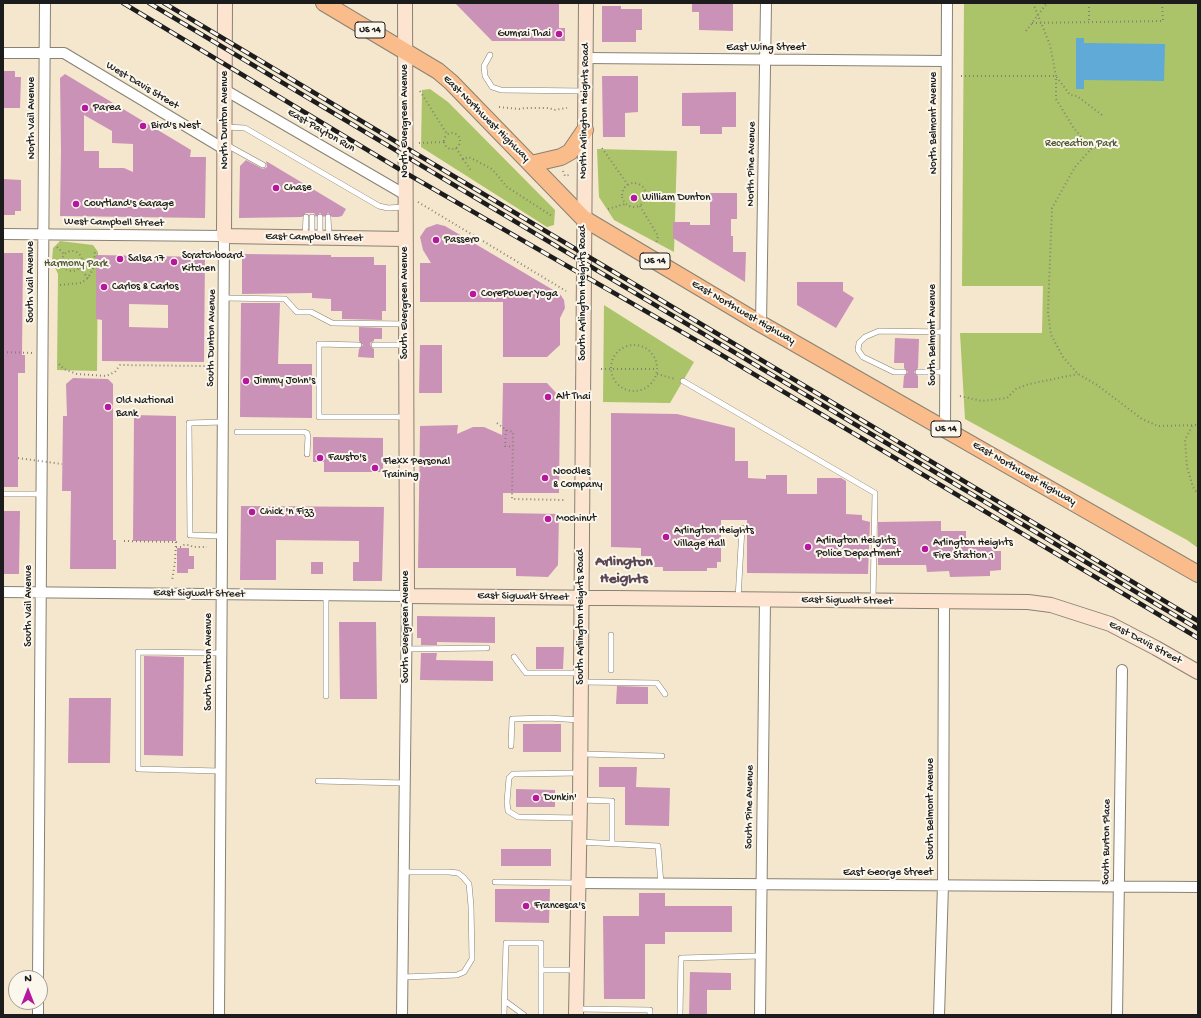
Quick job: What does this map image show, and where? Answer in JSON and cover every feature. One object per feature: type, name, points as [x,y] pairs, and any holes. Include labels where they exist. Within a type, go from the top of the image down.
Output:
[{"type":"main road","name":"East Northwest Highway","points":[[324,3],[438,71],[451,82],[583,218],[761,324],[1198,574]]},
{"type":"main road","points":[[530,164],[561,157],[570,152],[585,130]]},
{"type":"street","name":"North Vail Avenue","points":[[43,234],[45,3]]},
{"type":"street","name":"North Dunton Avenue","points":[[224,236],[225,3]]},
{"type":"street","name":"North Evergreen Avenue","points":[[404,240],[409,201],[405,3]]},
{"type":"street","name":"North Arlington Heights Road","points":[[583,218],[586,3]]},
{"type":"street","name":"North Pine Avenue","points":[[761,324],[766,3]]},
{"type":"street","name":"North Belmont Avenue","points":[[946,242],[947,3]]},
{"type":"street","name":"West Davis Street","points":[[3,53],[64,53],[224,146]]},
{"type":"street","name":"East Wing Street","points":[[586,58],[946,61]]},
{"type":"street","name":"East Payton Run","points":[[225,90],[409,201]]},
{"type":"street","name":"South Arlington Heights Road","points":[[576,1012],[580,842],[583,218]]},
{"type":"street","name":"West Campbell Street","points":[[3,234],[224,236]]},
{"type":"street","name":"South Vail Avenue","points":[[38,970],[43,234]]},
{"type":"street","name":"East Campbell Street","points":[[224,236],[404,240]]},
{"type":"street","name":"South Dunton Avenue","points":[[219,1015],[224,236]]},
{"type":"street","name":"South Evergreen Avenue","points":[[402,1015],[407,596],[404,240]]},
{"type":"street","name":"South Belmont Avenue","points":[[945,428],[946,242]]},
{"type":"street","name":"East Sigwalt Street","points":[[3,592],[873,602],[1028,602],[1051,606],[1090,617]]},
{"type":"street","name":"South Pine Avenue","points":[[760,1015],[765,600]]},
{"type":"street","name":"South Belmont Avenue","points":[[939,1015],[942,885],[944,602]]},
{"type":"street","name":"East Davis Street","points":[[1090,617],[1132,635],[1198,672]]},
{"type":"street","name":"South Burton Place","points":[[1117,1015],[1122,670]]},
{"type":"street","name":"East George Street","points":[[579,883],[1198,887]]},
{"type":"lane","points":[[490,55],[484,66],[485,76],[492,87],[501,90],[585,91]]},
{"type":"lane","points":[[225,127],[245,128],[379,206],[388,208],[409,201]]},
{"type":"lane","points":[[224,146],[264,165]]},
{"type":"lane","points":[[306,217],[316,238]]},
{"type":"lane","points":[[312,217],[316,238]]},
{"type":"lane","points":[[316,238],[320,217]]},
{"type":"lane","points":[[316,238],[328,217]]},
{"type":"lane","points":[[224,298],[285,299],[297,312],[311,312],[332,324],[405,324]]},
{"type":"lane","points":[[904,372],[894,372],[863,357],[858,350],[859,343],[879,331],[946,332]]},
{"type":"lane","points":[[359,344],[319,344],[319,417],[406,417]]},
{"type":"lane","points":[[374,344],[405,344]]},
{"type":"lane","points":[[918,372],[946,372]]},
{"type":"lane","points":[[683,381],[876,493],[873,602]]},
{"type":"lane","points":[[222,536],[190,535],[189,423],[223,422]]},
{"type":"lane","points":[[237,432],[304,432],[307,433],[308,438],[307,454]]},
{"type":"lane","points":[[3,494],[42,494]]},
{"type":"lane","points":[[738,600],[742,528]]},
{"type":"lane","points":[[326,595],[326,696]]},
{"type":"lane","points":[[611,635],[611,670]]},
{"type":"lane","points":[[406,648],[487,648]]},
{"type":"lane","points":[[220,771],[138,769],[138,652],[221,652]]},
{"type":"lane","points":[[514,658],[526,673],[657,683],[665,694]]},
{"type":"lane","points":[[511,746],[512,719],[548,718],[581,720]]},
{"type":"lane","points":[[580,754],[662,756]]},
{"type":"lane","points":[[580,774],[513,774],[509,778],[507,788],[508,811],[513,815],[518,817],[580,818]]},
{"type":"lane","points":[[318,781],[405,783]]},
{"type":"lane","points":[[580,800],[612,801],[612,843]]},
{"type":"lane","points":[[580,842],[658,846],[661,884]]},
{"type":"lane","points":[[402,977],[457,975],[464,972],[472,958],[472,906],[468,884],[464,876],[458,873],[449,872],[404,872]]},
{"type":"lane","points":[[495,882],[579,883]]},
{"type":"lane","points":[[504,1015],[506,943],[541,943],[541,1015]]},
{"type":"lane","points":[[680,1015],[681,958],[760,956]]},
{"type":"lane","points":[[541,970],[577,970]]},
{"type":"lane","points":[[505,1001],[524,1015]]},
{"type":"lane","points":[[576,1012],[650,1010],[650,1015]]},
{"type":"path","points":[[1033,3],[1050,45],[1056,76],[1056,100],[1073,127],[1091,148]]},
{"type":"path","points":[[1026,31],[1047,3]]},
{"type":"path","points":[[1089,3],[1089,22]]},
{"type":"path","points":[[1032,23],[1163,21],[1162,3]]},
{"type":"path","points":[[961,76],[1056,76]]},
{"type":"path","points":[[1056,76],[1070,96],[1077,96],[1102,115]]},
{"type":"path","points":[[420,91],[447,134]]},
{"type":"path","points":[[499,107],[519,109],[549,108],[554,110],[567,108]]},
{"type":"path","points":[[447,134],[452,133],[459,137],[460,142],[456,148]]},
{"type":"path","points":[[444,142],[447,134]]},
{"type":"path","points":[[419,143],[444,142]]},
{"type":"path","points":[[444,142],[448,148],[456,148]]},
{"type":"path","points":[[1103,144],[1091,148],[1075,167],[1052,208],[1048,312],[1051,335],[1063,357],[1078,374],[1097,385],[1142,419],[1158,426],[1198,425]]},
{"type":"path","points":[[456,148],[472,172]]},
{"type":"path","points":[[602,148],[628,185]]},
{"type":"path","points":[[463,159],[469,157],[492,169],[507,187],[552,216]]},
{"type":"path","points":[[625,204],[622,193],[628,185],[636,184],[643,188],[646,196],[640,206]]},
{"type":"path","points":[[409,201],[566,291]]},
{"type":"path","points":[[608,209],[625,204],[632,207],[640,206]]},
{"type":"path","points":[[640,206],[658,236],[656,243]]},
{"type":"path","points":[[56,247],[64,254]]},
{"type":"path","points":[[60,284],[81,283],[88,278],[94,267],[95,250]]},
{"type":"path","points":[[70,251],[80,254],[82,260],[80,268],[72,272],[66,270],[62,264],[64,254],[70,251]]},
{"type":"path","points":[[80,268],[88,278]]},
{"type":"path","points":[[634,345],[648,349],[653,355],[658,369],[657,374],[649,387],[635,392],[628,391],[615,383],[610,369],[615,355],[620,349],[634,345]]},
{"type":"path","points":[[3,352],[43,353]]},
{"type":"path","points":[[59,364],[64,369],[77,374],[106,376],[115,372],[120,365],[207,366]]},
{"type":"path","points":[[601,368],[658,369]]},
{"type":"path","points":[[657,374],[683,381]]},
{"type":"path","points":[[960,396],[982,401],[1007,398],[1016,389],[1029,384],[1078,374]]},
{"type":"path","points":[[497,423],[506,430],[513,432],[512,499],[564,500]]},
{"type":"path","points":[[1192,426],[1184,440],[1187,467],[1193,487],[1198,494]]},
{"type":"path","points":[[506,430],[505,446],[513,447]]},
{"type":"path","points":[[18,458],[62,464]]},
{"type":"path","points":[[124,541],[176,542],[172,581]]},
{"type":"path","points":[[176,547],[190,545],[193,547],[207,548]]},
{"type":"green space","name":"Recreation Park","points":[[964,3],[1198,3],[1198,548],[1187,540],[965,419],[960,333],[1042,333],[1043,286],[962,286]]},
{"type":"green space","points":[[430,89],[448,102],[555,210],[554,225],[547,227],[421,147],[422,90]]},
{"type":"green space","points":[[597,149],[677,151],[674,252],[614,220],[599,197]]},
{"type":"green space","name":"Harmony Park","points":[[60,241],[93,245],[98,252],[97,371],[57,370],[58,274],[52,261],[53,248]]},
{"type":"green space","points":[[604,305],[694,362],[670,403],[603,402]]},
{"type":"water","points":[[1076,38],[1084,38],[1084,43],[1165,44],[1164,81],[1084,80],[1084,89],[1076,89]]},
{"type":"building","points":[[455,3],[559,3],[559,28],[565,28],[565,41],[492,41]]},
{"type":"building","points":[[692,3],[733,3],[733,31],[699,30],[699,12],[692,12]]},
{"type":"building","points":[[602,6],[621,6],[621,9],[642,9],[642,30],[636,30],[636,42],[602,42]]},
{"type":"building","points":[[3,71],[15,71],[15,77],[21,77],[20,108],[3,108]]},
{"type":"building","points":[[65,74],[191,150],[190,157],[206,157],[205,218],[60,216],[60,78]],"holes":[[[84,115],[112,131],[112,143],[133,144],[133,172],[124,168],[99,168],[99,151],[84,151]]]},
{"type":"building","points":[[602,76],[638,76],[638,112],[625,113],[625,137],[603,137]]},
{"type":"building","points":[[736,92],[736,127],[722,127],[722,134],[700,134],[700,126],[682,126],[682,93]]},
{"type":"building","name":"Chase","points":[[246,160],[263,169],[267,167],[266,161],[346,209],[342,216],[338,217],[332,217],[328,213],[324,217],[320,213],[316,217],[314,213],[306,213],[302,217],[239,218],[240,166]]},
{"type":"building","points":[[3,179],[21,180],[21,211],[15,211],[15,215],[3,215]]},
{"type":"building","points":[[710,193],[737,193],[737,219],[731,219],[731,236],[733,236],[733,252],[746,252],[745,282],[673,238],[673,222],[690,222],[690,225],[710,225]]},
{"type":"building","points":[[437,224],[445,226],[560,294],[564,300],[565,308],[560,318],[560,345],[547,357],[503,357],[503,302],[420,302],[420,263],[431,263],[423,250],[420,237],[426,228]]},
{"type":"building","points":[[3,253],[23,253],[22,355],[25,355],[25,373],[18,373],[18,487],[3,487]]},
{"type":"building","points":[[242,254],[374,257],[374,265],[386,265],[386,311],[382,311],[382,320],[342,319],[342,311],[331,311],[331,299],[312,298],[312,293],[242,294]]},
{"type":"building","points":[[96,255],[205,257],[204,362],[102,361],[102,320],[96,319]],"holes":[[[129,304],[168,305],[168,328],[129,327]]]},
{"type":"building","points":[[797,282],[843,282],[843,291],[854,298],[836,328],[797,305]]},
{"type":"building","points":[[241,303],[280,303],[278,364],[312,364],[312,418],[240,417]]},
{"type":"building","points":[[359,327],[382,328],[382,339],[374,339],[374,341],[370,343],[371,347],[374,349],[374,358],[358,357],[359,349],[363,345],[359,341]]},
{"type":"building","points":[[895,338],[919,339],[918,368],[914,372],[918,376],[918,388],[903,388],[904,376],[908,372],[904,368],[904,363],[894,363]]},
{"type":"building","points":[[420,345],[442,345],[442,393],[419,393]]},
{"type":"building","points":[[73,378],[108,379],[113,384],[113,540],[116,540],[116,569],[70,569],[71,491],[62,491],[63,416],[67,416],[66,384]]},
{"type":"building","points":[[503,383],[547,383],[560,397],[559,493],[503,493],[503,513],[559,514],[558,565],[548,577],[516,576],[516,568],[418,568],[420,426],[458,425],[457,434],[473,427],[484,427],[502,435]]},
{"type":"building","points":[[611,413],[677,414],[735,428],[735,461],[748,461],[748,478],[766,479],[766,475],[787,475],[787,494],[817,494],[817,478],[841,478],[846,481],[846,514],[862,515],[862,520],[870,522],[868,574],[747,573],[747,520],[721,520],[721,562],[717,562],[717,568],[707,568],[707,571],[663,571],[663,567],[652,567],[652,556],[641,556],[641,548],[611,547]]},
{"type":"building","points":[[134,415],[176,416],[176,541],[133,541]]},
{"type":"building","points":[[313,437],[383,438],[383,472],[324,472],[324,462],[313,462]]},
{"type":"building","points":[[241,506],[384,507],[382,581],[353,581],[353,562],[359,562],[359,541],[276,540],[276,580],[240,580]]},
{"type":"building","points":[[3,511],[20,511],[19,574],[3,574]]},
{"type":"building","name":"Arlington Heights Fire Station 1","points":[[941,521],[941,531],[966,531],[966,547],[995,547],[995,551],[1001,551],[1001,570],[990,571],[990,576],[950,577],[949,571],[927,572],[926,565],[878,565],[878,522]]},
{"type":"building","points":[[177,548],[189,548],[189,556],[194,556],[194,569],[188,569],[188,573],[177,573]]},
{"type":"building","points":[[311,562],[323,562],[323,574],[311,574]]},
{"type":"building","points":[[417,616],[495,617],[495,643],[437,642],[437,645],[421,645],[421,638],[417,638]]},
{"type":"building","points":[[339,622],[376,622],[377,699],[340,699]]},
{"type":"building","points":[[536,647],[564,647],[563,669],[536,669]]},
{"type":"building","points":[[421,653],[437,653],[436,660],[493,661],[493,681],[420,680]]},
{"type":"building","points":[[144,656],[184,657],[183,756],[144,755]]},
{"type":"building","points":[[617,686],[648,687],[648,704],[616,704]]},
{"type":"building","points":[[69,698],[111,698],[110,763],[68,763]]},
{"type":"building","points":[[523,724],[561,724],[561,752],[523,752]]},
{"type":"building","points":[[599,767],[637,767],[636,787],[670,788],[669,826],[625,825],[625,787],[599,787]]},
{"type":"building","name":"Dunkin'","points":[[516,789],[555,790],[555,807],[516,807]]},
{"type":"building","points":[[501,849],[551,849],[551,866],[501,866]]},
{"type":"building","points":[[495,889],[550,889],[549,923],[495,922]]},
{"type":"building","points":[[639,893],[665,893],[665,906],[732,906],[732,932],[665,932],[665,944],[645,944],[645,999],[604,999],[603,916],[639,916]]},
{"type":"building","points":[[690,972],[731,973],[731,990],[707,990],[707,1015],[689,1015]]},
{"type":"railway","points":[[123,3],[404,172],[720,354],[1198,638]]},
{"type":"railway","points":[[149,3],[1198,629]]},
{"type":"railway","points":[[164,3],[1198,621]]},
{"type":"place","name":"Gumrai Thai","points":[[559,34]]},
{"type":"place","name":"Parea","points":[[85,108]]},
{"type":"place","name":"Bird's Nest","points":[[143,126]]},
{"type":"place","name":"Chase","points":[[276,188]]},
{"type":"place","name":"William Dunton","points":[[634,198]]},
{"type":"place","name":"Courtland's Garage","points":[[76,204]]},
{"type":"place","name":"Passero","points":[[436,240]]},
{"type":"place","name":"Salsa 17","points":[[120,259]]},
{"type":"place","name":"Scratchboard Kitchen","points":[[174,262]]},
{"type":"place","name":"Carlos & Carlos","points":[[104,287]]},
{"type":"place","name":"CorePower Yoga","points":[[473,294]]},
{"type":"place","name":"Jimmy John's","points":[[246,381]]},
{"type":"place","name":"Alt Thai","points":[[548,397]]},
{"type":"place","name":"Old National Bank","points":[[108,407]]},
{"type":"place","name":"Fausto's","points":[[320,458]]},
{"type":"place","name":"Flexx Personal Training","points":[[375,468]]},
{"type":"place","name":"Noodles & Company","points":[[545,478]]},
{"type":"place","name":"Chick 'n Fizz","points":[[252,512]]},
{"type":"place","name":"Mochinut","points":[[548,519]]},
{"type":"place","name":"Arlington Heights Village Hall","points":[[666,537]]},
{"type":"place","name":"Arlington Heights Police Department","points":[[808,547]]},
{"type":"place","name":"Arlington Heights Fire Station 1","points":[[925,549]]},
{"type":"place","name":"Dunkin'","points":[[536,798]]},
{"type":"place","name":"Francesca's","points":[[526,906]]},
{"type":"district","name":"Arlington Heights","points":[[624,572]]}]
